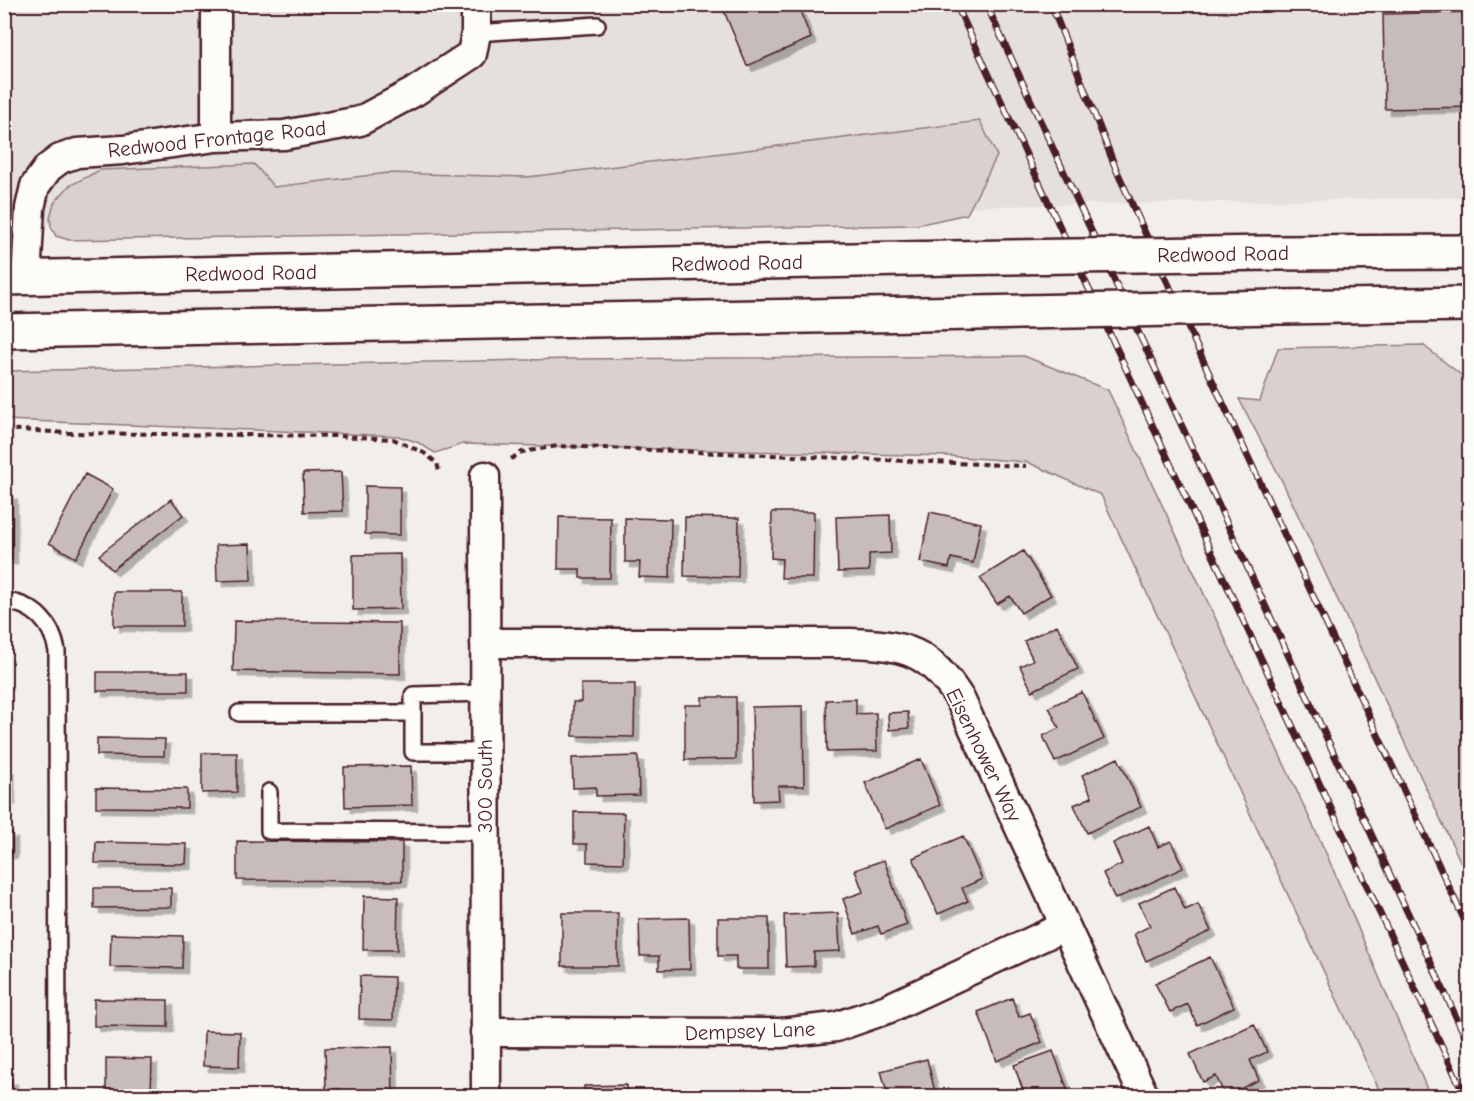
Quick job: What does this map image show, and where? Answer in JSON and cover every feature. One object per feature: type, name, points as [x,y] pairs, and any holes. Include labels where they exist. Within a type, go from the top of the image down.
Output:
[{"type":"main road","name":"Redwood Road","points":[[15,278],[950,258],[1470,252]]},
{"type":"main road","points":[[4,331],[1470,304]]},
{"type":"street","points":[[216,4],[216,137]]},
{"type":"street","name":"Redwood Frontage Road","points":[[15,278],[35,186],[48,168],[60,159],[77,153],[123,150],[216,137],[284,135],[360,121],[414,92],[472,54],[476,33],[476,4]]},
{"type":"street","name":"300 South","points":[[485,476],[486,1096]]},
{"type":"street","name":"Eisenhower Way","points":[[485,644],[851,643],[890,646],[926,658],[951,684],[960,699],[1144,1096]]},
{"type":"street","name":"Dempsey Lane","points":[[485,1032],[781,1033],[836,1027],[887,1009],[1065,926]]},
{"type":"lane","points":[[476,33],[597,25]]},
{"type":"lane","points":[[4,601],[16,602],[29,607],[40,615],[52,632],[57,651],[58,1096]]},
{"type":"lane","points":[[485,693],[413,695],[413,752],[485,752]]},
{"type":"lane","points":[[239,713],[413,713]]},
{"type":"lane","points":[[269,792],[269,831],[485,832]]},
{"type":"path","points":[[4,429],[68,434],[338,436],[393,439],[424,453],[437,463],[439,471]]},
{"type":"path","points":[[511,459],[522,452],[558,446],[1026,466]]},
{"type":"shaded area","points":[[4,5],[1469,5],[1469,197],[5,225]]},
{"type":"shaded area","points":[[980,121],[997,156],[967,214],[917,225],[69,240],[56,236],[51,227],[50,217],[54,203],[69,186],[100,170],[254,164],[274,187],[388,173],[528,177]]},
{"type":"shaded area","points":[[1423,345],[1469,381],[1469,880],[1282,481],[1239,399],[1260,401],[1278,348]]},
{"type":"shaded area","points":[[1024,356],[1108,390],[1326,853],[1430,1096],[1382,1096],[1101,495],[1027,462],[947,456],[463,444],[435,453],[417,442],[398,436],[5,420],[5,371],[571,359]]},
{"type":"building","points":[[721,4],[797,4],[811,38],[747,66]]},
{"type":"building","points":[[1470,12],[1470,107],[1385,109],[1383,14]]},
{"type":"building","points":[[341,472],[343,511],[304,512],[303,473]]},
{"type":"building","points":[[85,474],[113,489],[76,558],[49,543]]},
{"type":"building","points":[[365,486],[400,487],[400,535],[365,534]]},
{"type":"building","points":[[4,494],[12,494],[12,559],[4,559]]},
{"type":"building","points":[[171,499],[183,515],[112,570],[99,555]]},
{"type":"building","points":[[772,512],[814,512],[813,578],[781,578],[782,559],[771,558]]},
{"type":"building","points":[[930,512],[981,523],[973,563],[951,558],[949,568],[920,562]]},
{"type":"building","points":[[890,515],[891,553],[869,554],[869,571],[838,572],[836,517]]},
{"type":"building","points":[[559,517],[611,518],[610,578],[580,578],[580,569],[558,569]]},
{"type":"building","points":[[685,517],[739,518],[738,577],[684,576]]},
{"type":"building","points":[[625,518],[671,519],[670,578],[639,577],[640,562],[625,562]]},
{"type":"building","points":[[250,544],[251,580],[217,581],[216,545]]},
{"type":"building","points":[[1023,551],[1051,595],[1021,613],[1010,596],[997,604],[980,578]]},
{"type":"building","points":[[400,554],[401,609],[353,610],[353,555]]},
{"type":"building","points":[[114,592],[182,592],[182,626],[114,626]]},
{"type":"building","points":[[234,621],[400,623],[400,674],[233,671]]},
{"type":"building","points":[[1057,625],[1078,669],[1032,691],[1020,666],[1033,660],[1024,641]]},
{"type":"building","points":[[97,672],[188,672],[188,691],[97,691]]},
{"type":"building","points":[[581,684],[635,684],[634,737],[573,736],[573,702],[581,702]]},
{"type":"building","points":[[1082,692],[1104,739],[1055,762],[1043,736],[1059,728],[1049,707]]},
{"type":"building","points":[[702,697],[736,697],[736,759],[685,760],[685,705],[702,705]]},
{"type":"building","points":[[856,699],[856,714],[876,713],[877,751],[827,752],[826,700]]},
{"type":"building","points":[[803,706],[804,786],[778,786],[779,800],[754,801],[752,707]]},
{"type":"building","points":[[908,712],[909,728],[889,730],[888,713]]},
{"type":"building","points":[[97,738],[165,739],[164,756],[97,755]]},
{"type":"building","points":[[202,753],[237,753],[237,792],[202,793]]},
{"type":"building","points":[[638,756],[639,795],[596,796],[596,787],[573,788],[572,758]]},
{"type":"building","points":[[1118,758],[1141,807],[1087,833],[1074,805],[1092,797],[1082,775]]},
{"type":"building","points":[[921,759],[940,805],[885,829],[865,783]]},
{"type":"building","points":[[411,766],[412,805],[345,807],[344,767]]},
{"type":"building","points":[[4,768],[9,768],[10,799],[4,800]]},
{"type":"building","points":[[96,788],[187,789],[187,808],[96,807]]},
{"type":"building","points":[[574,812],[624,813],[623,863],[587,862],[587,844],[574,844]]},
{"type":"building","points":[[1149,826],[1158,847],[1171,841],[1183,868],[1115,899],[1103,873],[1122,864],[1113,843]]},
{"type":"building","points":[[4,833],[12,833],[12,853],[4,853]]},
{"type":"building","points":[[963,836],[982,879],[962,888],[968,901],[938,914],[913,858]]},
{"type":"building","points":[[237,841],[402,842],[402,881],[237,880]]},
{"type":"building","points":[[96,842],[187,844],[186,864],[95,863]]},
{"type":"building","points":[[884,860],[907,925],[881,934],[878,926],[855,934],[843,899],[863,892],[855,870]]},
{"type":"building","points":[[1174,887],[1185,910],[1198,904],[1211,931],[1146,961],[1134,934],[1150,926],[1139,903]]},
{"type":"building","points":[[94,888],[171,888],[171,907],[94,908]]},
{"type":"building","points":[[364,896],[398,897],[397,950],[363,950]]},
{"type":"building","points":[[562,913],[618,913],[618,966],[562,966]]},
{"type":"building","points":[[838,913],[840,951],[814,952],[814,966],[786,967],[784,915]]},
{"type":"building","points":[[689,918],[690,969],[659,970],[659,956],[640,956],[639,919]]},
{"type":"building","points":[[718,918],[769,918],[769,969],[736,969],[736,956],[718,956]]},
{"type":"building","points":[[111,934],[183,936],[182,968],[110,967]]},
{"type":"building","points":[[1210,957],[1234,1007],[1197,1025],[1188,1004],[1170,1012],[1155,983]]},
{"type":"building","points":[[360,976],[394,977],[393,1020],[359,1019]]},
{"type":"building","points":[[1012,998],[1019,1017],[1030,1013],[1042,1042],[997,1061],[978,1012]]},
{"type":"building","points":[[94,999],[168,1000],[168,1027],[94,1026]]},
{"type":"building","points":[[1254,1024],[1267,1052],[1250,1060],[1259,1080],[1225,1096],[1216,1076],[1203,1082],[1190,1054]]},
{"type":"building","points":[[204,1031],[240,1032],[239,1067],[203,1066]]},
{"type":"building","points":[[392,1047],[393,1096],[341,1096],[340,1089],[326,1090],[325,1048]]},
{"type":"building","points":[[1053,1051],[1070,1096],[1025,1096],[1014,1065]]},
{"type":"building","points":[[106,1058],[152,1059],[151,1093],[106,1092]]},
{"type":"building","points":[[927,1059],[936,1096],[888,1096],[881,1071]]},
{"type":"building","points":[[4,1079],[12,1079],[12,1096],[4,1096]]},
{"type":"building","points":[[626,1085],[627,1096],[584,1096],[584,1086]]},
{"type":"building","points":[[684,1090],[724,1091],[723,1096],[684,1096]]},
{"type":"building","points":[[760,1090],[789,1090],[790,1096],[760,1096]]},
{"type":"building","points":[[813,1090],[844,1090],[844,1096],[813,1096]]},
{"type":"railway","points":[[956,4],[1465,1096]]},
{"type":"railway","points":[[986,4],[1470,1047]]},
{"type":"railway","points":[[1051,4],[1116,169],[1470,932]]}]
